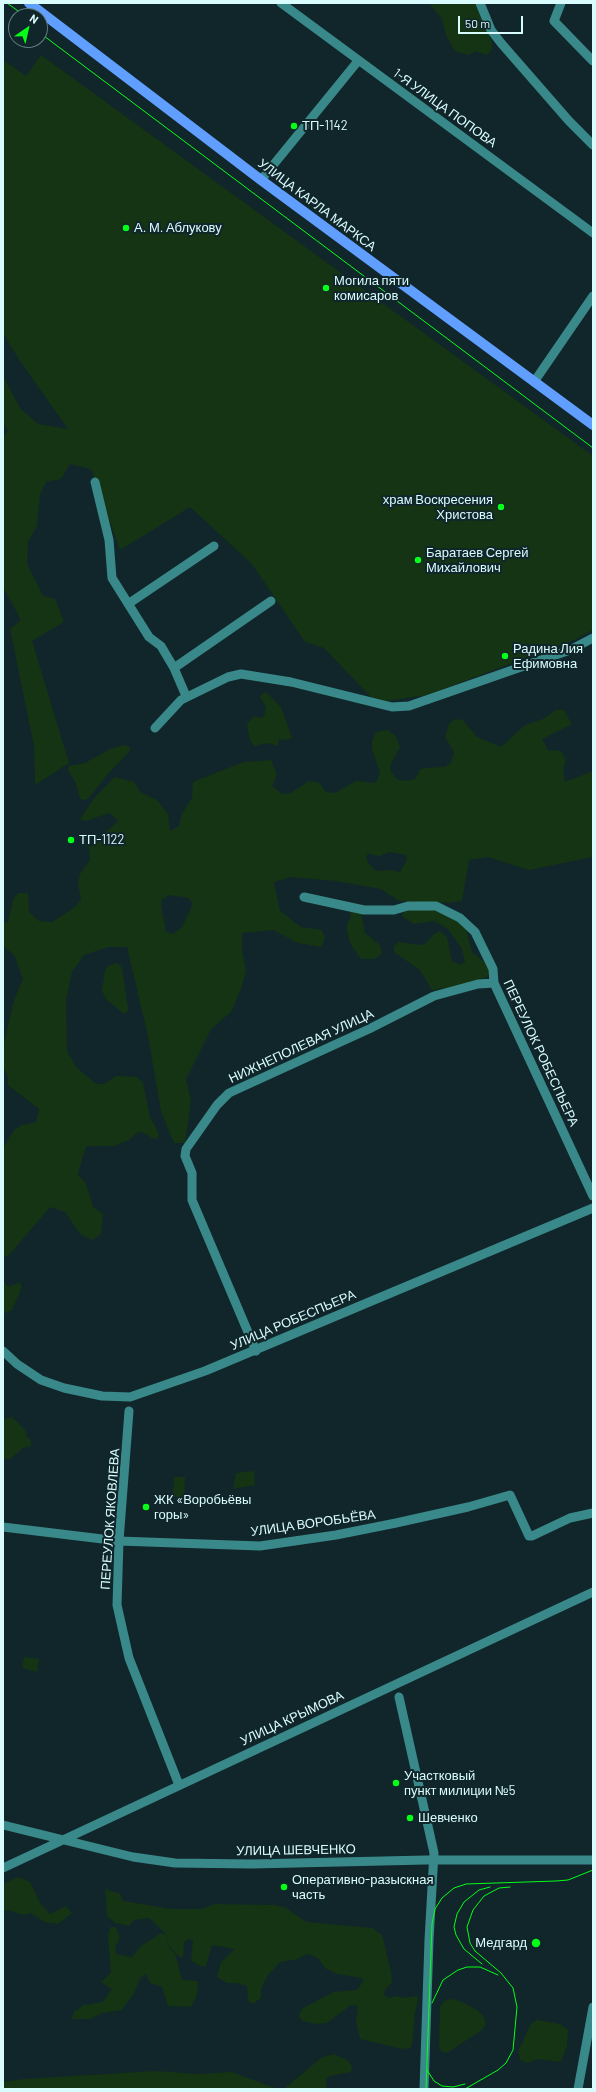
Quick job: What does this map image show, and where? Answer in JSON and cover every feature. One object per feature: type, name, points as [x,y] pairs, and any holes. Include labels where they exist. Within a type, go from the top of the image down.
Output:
[{"type":"main road","name":"УЛИЦА КАРЛА МАРКСА","points":[[33,4],[261,180],[593,425]]},
{"type":"street","name":"1-Я УЛИЦА ПОПОВА","points":[[282,3],[358,61],[593,234]]},
{"type":"street","points":[[480,3],[491,30],[501,43],[569,121],[593,145]]},
{"type":"street","points":[[560,3],[554,21],[593,61]]},
{"type":"street","points":[[261,180],[358,61]]},
{"type":"street","points":[[534,382],[593,296]]},
{"type":"street","points":[[95,482],[109,540],[112,578],[149,637],[161,646],[174,668],[186,696]]},
{"type":"street","points":[[128,604],[214,546]]},
{"type":"street","points":[[174,668],[271,601]]},
{"type":"street","points":[[155,728],[186,696],[197,694],[228,677],[241,674],[291,682],[392,707],[409,706],[570,650],[593,638]]},
{"type":"street","name":"ПЕРЕУЛОК РОБЕСПЬЕРА","points":[[304,897],[364,910],[394,910],[408,906],[436,906],[460,918],[475,932],[493,969],[494,983],[593,1196]]},
{"type":"street","name":"НИЖНЕПОЛЕВАЯ УЛИЦА","points":[[256,1350],[192,1200],[192,1173],[185,1156],[186,1149],[216,1105],[229,1093],[369,1029],[434,996],[478,984],[494,983]]},
{"type":"street","name":"УЛИЦА РОБЕСПЬЕРА","points":[[3,1352],[17,1364],[41,1380],[81,1393],[115,1398],[130,1397],[193,1376],[593,1208]]},
{"type":"street","name":"ПЕРЕУЛОК ЯКОВЛЕВА","points":[[130,1411],[119,1541],[117,1605],[129,1658],[179,1785]]},
{"type":"street","name":"УЛИЦА ВОРОБЬЁВА","points":[[3,1527],[119,1541],[260,1546],[385,1526],[468,1507],[510,1495],[529,1536],[532,1536],[570,1518],[593,1513]]},
{"type":"street","name":"УЛИЦА КРЫМОВА","points":[[3,1868],[593,1592]]},
{"type":"street","points":[[399,1697],[435,1860],[429,1940],[424,2089]]},
{"type":"street","name":"УЛИЦА ШЕВЧЕНКО","points":[[3,1825],[133,1857],[175,1863],[252,1864],[435,1860],[593,1860]]},
{"type":"street","points":[[578,2089],[593,2007]]},
{"type":"green space","points":[[429,3],[477,3],[479,13],[492,42],[492,50],[486,55],[476,51],[468,55],[455,51],[446,35],[442,19]]},
{"type":"green space","points":[[41,55],[593,456],[593,630],[574,640],[427,695],[387,701],[371,697],[324,648],[305,642],[252,564],[190,507],[120,550],[91,469],[70,464],[61,479],[46,482],[40,495],[37,526],[28,542],[27,564],[43,596],[55,599],[64,622],[32,641],[69,763],[35,785],[34,746],[10,629],[21,620],[3,587],[3,437],[8,431],[3,422],[3,376],[20,408],[38,424],[68,429],[18,358],[3,333],[3,60],[26,76]]},
{"type":"green space","points":[[266,692],[281,707],[292,738],[287,740],[279,739],[278,746],[267,743],[255,746],[250,741],[247,724],[254,716],[262,718],[265,714],[266,707],[260,697]]},
{"type":"green space","points":[[556,710],[564,710],[572,724],[542,739],[548,750],[561,751],[566,760],[563,769],[565,782],[593,771],[593,857],[529,870],[488,857],[469,860],[462,901],[448,903],[399,901],[381,889],[336,881],[291,877],[274,882],[280,911],[301,927],[322,930],[325,938],[321,947],[298,943],[273,930],[242,933],[242,950],[246,970],[241,989],[231,1012],[211,1029],[186,1079],[191,1101],[185,1143],[174,1143],[161,1111],[148,1036],[127,947],[108,947],[84,955],[72,972],[66,1000],[67,1052],[77,1068],[96,1084],[104,1084],[116,1076],[137,1077],[143,1083],[150,1117],[159,1134],[158,1138],[154,1139],[142,1132],[138,1132],[129,1140],[114,1146],[86,1146],[78,1174],[86,1184],[93,1207],[103,1214],[101,1234],[92,1240],[80,1234],[65,1212],[50,1207],[10,1254],[3,1258],[3,1149],[14,1130],[22,1125],[36,1122],[39,1109],[8,1085],[8,1076],[3,1066],[3,1048],[14,1000],[23,979],[14,955],[3,946],[3,922],[8,923],[13,900],[18,893],[28,893],[29,912],[39,921],[52,922],[75,907],[81,900],[78,883],[80,874],[90,860],[89,847],[118,821],[109,813],[86,821],[80,819],[95,797],[115,777],[134,782],[140,792],[157,800],[168,814],[170,831],[179,826],[182,814],[192,798],[193,782],[244,762],[272,760],[277,774],[272,786],[282,794],[291,793],[309,781],[320,783],[326,792],[335,793],[356,781],[374,783],[377,781],[380,772],[372,749],[372,741],[376,732],[387,730],[395,735],[400,747],[390,766],[391,772],[398,780],[408,781],[416,778],[420,770],[424,768],[444,767],[451,763],[454,752],[445,737],[449,724],[455,719],[463,720],[477,737],[501,747],[525,725],[543,719]],"holes":[[[389,852],[406,855],[407,860],[400,872],[390,870],[376,871],[368,863],[366,856],[368,854],[380,856]],[[169,895],[189,898],[193,904],[182,927],[173,934],[166,931],[161,906],[162,900]]]},
{"type":"green space","points":[[124,745],[130,747],[129,752],[107,775],[89,798],[85,800],[80,799],[76,783],[68,770],[69,766],[85,763],[110,749]]},
{"type":"green space","points":[[432,908],[460,923],[466,929],[472,952],[489,966],[489,974],[487,977],[464,985],[432,990],[420,970],[394,952],[394,946],[399,942],[420,945],[426,943],[439,931],[447,937],[452,961],[460,965],[465,962],[462,949],[448,929],[434,921],[414,924],[402,916],[404,912],[410,909]]},
{"type":"green space","points":[[350,911],[361,913],[365,933],[380,945],[382,953],[375,959],[361,959],[351,945],[347,931],[347,924],[351,917]]},
{"type":"green space","points":[[115,963],[119,964],[122,968],[128,1008],[128,1011],[124,1014],[106,999],[102,991],[105,970],[108,966]]},
{"type":"green space","points":[[3,1282],[9,1287],[20,1282],[22,1287],[12,1310],[3,1314]]},
{"type":"green space","points":[[12,1417],[25,1430],[27,1437],[31,1440],[31,1446],[23,1448],[10,1459],[5,1459],[3,1457],[3,1420]]},
{"type":"green space","points":[[254,1471],[255,1485],[233,1489],[236,1473]]},
{"type":"green space","points":[[174,1477],[185,1477],[184,1498],[173,1497]]},
{"type":"green space","points":[[24,1657],[39,1659],[37,1672],[22,1668]]},
{"type":"green space","points":[[18,1877],[30,1882],[40,1903],[50,1914],[66,1906],[72,1913],[58,1924],[45,1922],[30,1913],[23,1915],[12,1911],[3,1910],[3,1884]]},
{"type":"green space","points":[[105,1889],[120,1894],[123,1901],[172,1909],[202,1909],[215,1904],[274,1905],[284,1907],[307,1922],[372,1928],[381,1934],[383,1938],[391,1972],[392,1982],[385,1990],[384,1995],[388,1998],[396,1996],[405,1998],[417,1996],[418,2000],[415,2013],[412,2045],[410,2048],[403,2049],[360,2039],[356,2021],[358,2006],[351,2005],[327,2023],[316,2024],[303,2021],[299,2017],[303,2008],[334,1992],[357,1990],[364,1980],[362,1978],[337,1974],[325,1968],[318,1958],[307,1954],[298,1959],[280,1962],[268,1975],[261,1989],[261,1998],[253,2004],[248,2001],[247,1986],[238,1983],[227,1983],[217,1977],[221,1962],[235,1949],[212,1945],[206,1966],[201,1966],[191,1961],[193,1940],[188,1939],[184,1943],[183,1957],[180,1957],[170,1947],[164,1932],[149,1918],[134,1920],[129,1926],[115,1923],[107,1916]]},
{"type":"green space","points":[[110,1927],[116,1927],[120,1937],[115,1948],[116,1954],[132,1957],[141,1946],[161,1933],[165,1935],[170,1949],[175,1953],[182,1980],[198,1981],[197,1995],[191,2007],[168,2006],[162,1987],[150,1983],[146,1974],[141,1977],[134,1993],[122,2010],[102,2013],[90,2019],[72,2019],[74,2012],[84,2005],[103,2002],[112,1989],[101,1982],[111,1973],[108,1936]]},
{"type":"green space","points":[[451,1999],[460,2001],[477,2010],[483,2016],[486,2024],[482,2030],[447,2053],[441,2051],[439,2046],[440,2007],[444,2001]]},
{"type":"green space","points":[[537,2020],[560,2024],[568,2030],[567,2046],[561,2062],[538,2059],[528,2063],[520,2060],[518,2051],[531,2024]]},
{"type":"green space","points":[[334,2054],[347,2060],[352,2066],[351,2072],[329,2076],[326,2080],[327,2089],[284,2089],[321,2058]]},
{"type":"green space","points":[[156,2071],[198,2074],[232,2072],[277,2089],[3,2089],[3,2082],[24,2079]]},
{"type":"tram line","points":[[7,3],[14,8]]},
{"type":"tram line","points":[[48,39],[593,448]]},
{"type":"tram line","points":[[426,2089],[432,1924],[435,1909],[442,1898],[454,1888],[466,1884],[568,1880],[593,1870]]},
{"type":"tram line","points":[[482,1964],[464,1949],[456,1935],[454,1927],[457,1914],[464,1902],[479,1890],[490,1887]]},
{"type":"tram line","points":[[465,2089],[498,2070],[506,2063],[513,2050],[517,2007],[513,1988],[501,1973],[475,1951],[470,1943],[467,1927],[473,1910],[484,1896],[499,1888],[510,1887]]},
{"type":"tram line","points":[[432,2003],[443,1980],[458,1970],[467,1967],[480,1967],[498,1975]]},
{"type":"tram line","points":[[427,2070],[434,2081],[442,2086],[453,2087],[465,2084]]},
{"type":"place","name":"ТП-1142","points":[[294,126]]},
{"type":"place","name":"А. М. Аблукову","points":[[126,228]]},
{"type":"place","name":"Могила пяти комисаров","points":[[326,288]]},
{"type":"place","name":"храм Воскресения Христова","points":[[501,507]]},
{"type":"place","name":"Баратаев Сергей Михайлович","points":[[418,560]]},
{"type":"place","name":"Радина Лия Ефимовна","points":[[505,656]]},
{"type":"place","name":"ТП-1122","points":[[71,840]]},
{"type":"place","name":"ЖК «Воробьёвы горы»","points":[[146,1507]]},
{"type":"place","name":"Участковый пункт милиции №5","points":[[396,1783]]},
{"type":"place","name":"Шевченко","points":[[410,1818]]},
{"type":"place","name":"Оперативно-разыскная часть","points":[[284,1887]]},
{"type":"place","name":"Медгард","points":[[536,1943]]}]
